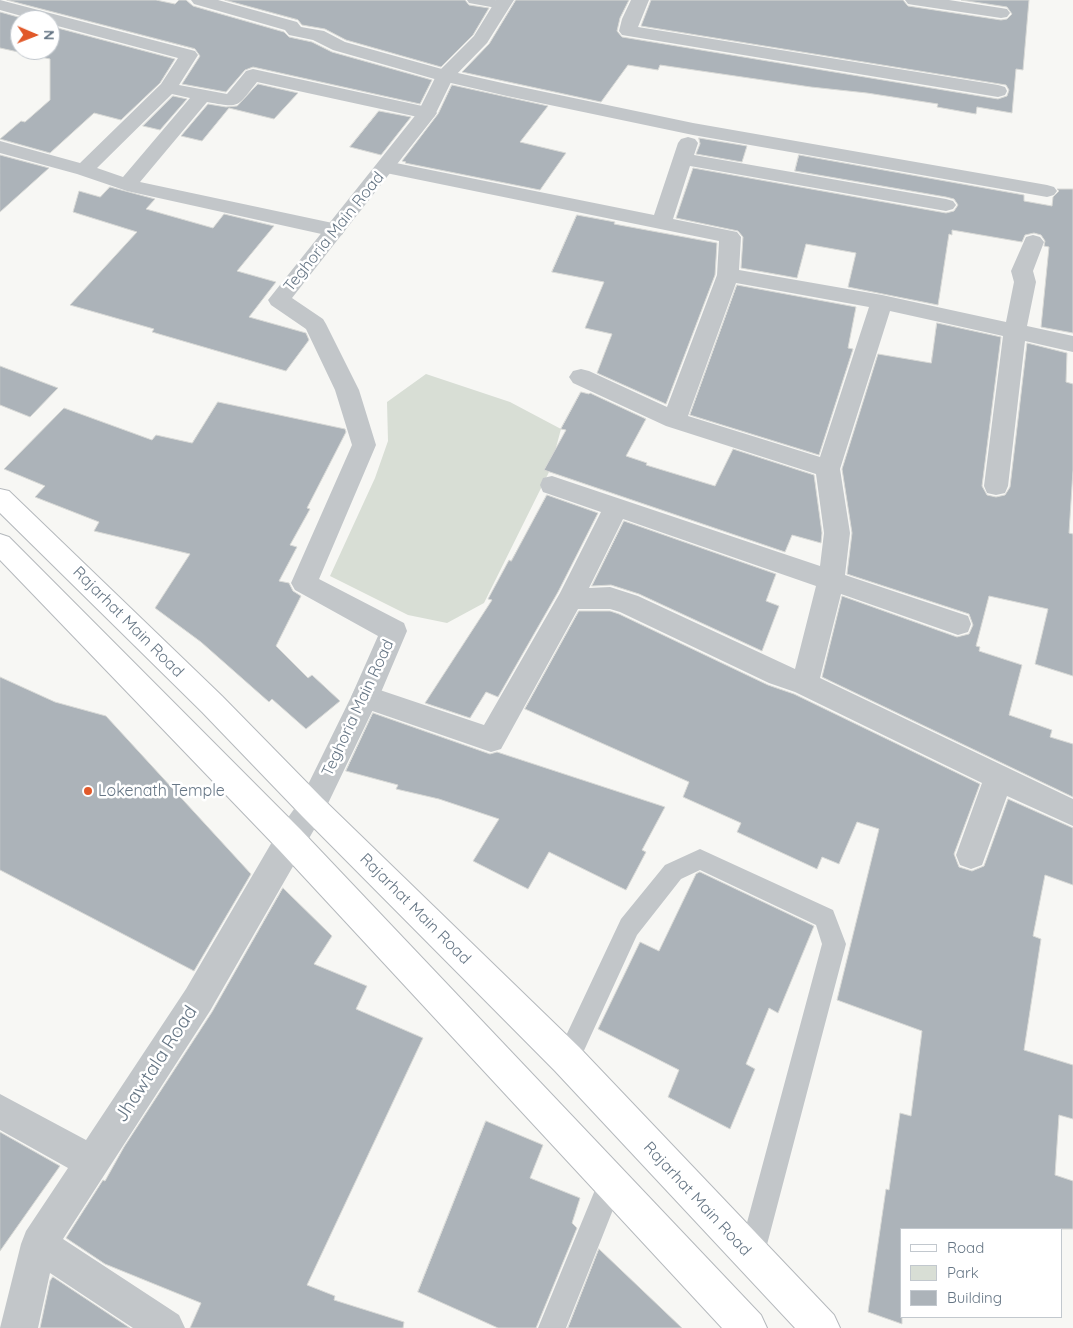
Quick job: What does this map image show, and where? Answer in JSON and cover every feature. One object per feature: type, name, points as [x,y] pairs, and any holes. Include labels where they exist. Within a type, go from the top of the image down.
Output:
[{"type":"main road","name":"Rajarhat Main Road","points":[[0,498],[212,704],[312,807],[567,1059],[821,1328]]},
{"type":"main road","points":[[0,544],[290,840],[748,1328]]},
{"type":"street","points":[[200,0],[291,26],[295,32],[318,35],[338,46],[445,76],[693,129],[1047,191]]},
{"type":"street","points":[[640,0],[631,19],[628,32],[998,91]]},
{"type":"street","points":[[914,0],[1001,13]]},
{"type":"street","name":"Teghoria Main Road","points":[[312,807],[365,697],[394,630],[304,583],[364,445],[347,390],[315,324],[279,300],[386,168],[426,113],[445,76],[481,39],[503,2]]},
{"type":"street","points":[[0,5],[188,55],[168,88],[84,170]]},
{"type":"street","points":[[168,88],[232,101],[253,75],[426,113]]},
{"type":"street","points":[[127,185],[203,94]]},
{"type":"street","points":[[661,224],[693,129]]},
{"type":"street","points":[[0,147],[84,170],[127,185],[335,230]]},
{"type":"street","points":[[683,159],[946,206]]},
{"type":"street","points":[[386,168],[730,238],[728,275],[674,420]]},
{"type":"street","points":[[996,486],[1015,332],[1025,282],[1022,271],[1033,242]]},
{"type":"street","points":[[728,275],[882,302],[1073,344]]},
{"type":"street","points":[[805,684],[831,580],[837,533],[828,469],[882,302]]},
{"type":"street","points":[[581,377],[674,420],[828,469]]},
{"type":"street","points":[[552,485],[958,624]]},
{"type":"street","points":[[365,697],[491,740],[570,598],[616,507]]},
{"type":"street","points":[[570,598],[610,598],[628,604],[779,675],[805,684],[1073,814]]},
{"type":"street","points":[[971,855],[999,778]]},
{"type":"street","name":"Jhawtala Road","points":[[19,1328],[39,1244],[94,1163],[198,1000],[290,840],[312,807]]},
{"type":"street","points":[[0,1111],[94,1163]]},
{"type":"street","points":[[39,1244],[166,1328]]},
{"type":"lane","points":[[473,0],[503,2]]},
{"type":"lane","points":[[567,1059],[629,927],[673,872],[700,859],[825,918],[834,944],[751,1256]]},
{"type":"lane","points":[[552,1328],[611,1182]]},
{"type":"green space","points":[[426,374],[510,402],[561,429],[550,470],[484,603],[447,623],[408,615],[330,576],[375,478],[388,441],[387,402]]},
{"type":"building","points":[[7,0],[156,0],[175,4],[179,0],[186,0],[193,6],[284,32],[289,37],[312,42],[332,52],[432,80],[420,104],[253,67],[245,70],[226,92],[182,84],[200,56],[195,49],[60,14],[60,10],[45,10]]},
{"type":"building","points":[[225,0],[465,0],[469,5],[489,8],[473,35],[441,67],[346,40],[325,29],[302,25],[298,20]]},
{"type":"building","points":[[516,0],[629,0],[620,18],[617,31],[622,37],[998,99],[1007,96],[1009,90],[1006,85],[641,26],[651,0],[903,0],[908,6],[1001,20],[1007,19],[1012,14],[1007,7],[961,0],[1029,0],[1023,70],[1016,69],[1012,113],[977,107],[976,114],[937,107],[938,104],[660,65],[658,70],[628,65],[601,102],[462,72],[489,44]]},
{"type":"building","points":[[0,12],[10,15],[10,50],[0,48]]},
{"type":"building","points":[[60,29],[175,59],[160,83],[121,120],[94,113],[50,153],[0,139],[21,121],[25,122],[50,100],[50,60],[60,60]]},
{"type":"building","points":[[258,84],[298,93],[274,119],[229,108],[202,141],[181,136],[208,104],[226,107],[237,106]]},
{"type":"building","points":[[452,85],[548,106],[520,142],[566,153],[540,190],[402,161],[438,114]]},
{"type":"building","points":[[173,96],[187,99],[160,130],[143,126]]},
{"type":"building","points":[[379,111],[411,117],[381,155],[350,147]]},
{"type":"building","points":[[699,138],[747,146],[742,162],[696,154],[700,144]]},
{"type":"building","points":[[0,155],[49,168],[0,212]]},
{"type":"building","points":[[799,155],[1024,195],[1024,201],[1052,206],[1053,197],[1059,191],[1057,189],[1073,189],[1073,333],[1041,327],[1049,247],[1044,246],[1045,241],[1041,235],[1034,233],[1025,235],[1022,242],[952,230],[952,235],[949,234],[938,305],[848,287],[856,253],[806,244],[797,278],[741,268],[743,237],[738,231],[676,218],[693,168],[946,213],[954,211],[958,205],[954,199],[946,197],[795,171]]},
{"type":"building","points":[[110,187],[155,199],[146,209],[213,228],[224,214],[274,226],[237,271],[276,282],[249,317],[306,333],[309,340],[286,371],[152,332],[154,329],[70,305],[137,232],[73,212],[79,191],[100,197]]},
{"type":"building","points":[[577,215],[615,222],[614,224],[717,243],[715,275],[666,404],[597,373],[612,334],[585,328],[604,282],[552,272]]},
{"type":"building","points":[[737,285],[856,307],[848,348],[853,349],[819,455],[690,415]]},
{"type":"building","points":[[937,323],[1001,337],[982,486],[987,495],[996,497],[1005,495],[1010,487],[1027,343],[1067,353],[1066,382],[1073,384],[1073,470],[1069,533],[1073,534],[1073,676],[1035,664],[1048,609],[989,596],[976,646],[980,647],[979,651],[1022,665],[1009,715],[1052,730],[1050,737],[1073,744],[1073,797],[822,677],[842,596],[957,637],[969,634],[973,625],[969,614],[847,574],[852,533],[842,469],[878,354],[931,363]]},
{"type":"building","points":[[0,366],[58,388],[30,417],[0,405]]},
{"type":"building","points":[[581,392],[590,393],[646,419],[626,456],[647,463],[646,465],[715,486],[733,449],[814,475],[822,533],[821,543],[792,535],[785,552],[544,470],[566,430],[561,429]]},
{"type":"building","points":[[218,402],[345,429],[346,432],[307,508],[310,509],[290,545],[297,547],[279,581],[289,583],[293,591],[301,596],[276,646],[308,678],[312,675],[340,701],[306,729],[272,699],[269,702],[201,642],[155,608],[190,554],[94,531],[99,522],[35,497],[45,486],[4,469],[64,408],[152,440],[156,435],[192,443]]},
{"type":"building","points":[[547,495],[598,513],[558,592],[498,697],[486,692],[470,718],[425,703],[492,600],[488,599]]},
{"type":"building","points":[[624,521],[776,574],[766,601],[779,606],[762,651],[639,594],[611,585],[592,586]]},
{"type":"building","points":[[579,611],[610,611],[768,685],[794,694],[980,784],[954,854],[959,867],[972,871],[984,866],[1008,799],[1073,828],[1073,885],[1045,875],[1033,936],[1041,939],[1024,1050],[1073,1065],[1073,1119],[1059,1115],[1055,1175],[1073,1181],[1073,1229],[900,1228],[900,1318],[902,1318],[902,1324],[868,1312],[886,1189],[889,1190],[900,1113],[911,1116],[922,1031],[837,1000],[879,829],[857,822],[839,864],[822,857],[817,869],[737,832],[741,823],[683,797],[689,782],[525,709]]},
{"type":"building","name":"Lokenath Temple","points":[[0,677],[55,702],[106,716],[251,874],[194,971],[0,870]]},
{"type":"building","points":[[373,713],[490,754],[497,752],[665,807],[642,850],[646,852],[626,890],[549,852],[528,889],[473,861],[499,819],[439,799],[396,789],[398,785],[346,771]]},
{"type":"building","points":[[700,872],[814,926],[778,1013],[769,1008],[746,1064],[755,1069],[730,1129],[668,1097],[679,1070],[598,1029],[640,942],[659,951],[696,874]]},
{"type":"building","points":[[283,888],[332,936],[314,964],[367,986],[356,1009],[423,1038],[307,1285],[335,1296],[334,1300],[404,1322],[403,1328],[190,1328],[201,1303],[105,1264],[66,1238],[103,1180],[105,1181],[124,1147],[212,1012]]},
{"type":"building","points":[[486,1121],[543,1145],[530,1178],[580,1198],[572,1223],[577,1228],[536,1328],[498,1328],[418,1292]]},
{"type":"building","points":[[0,1132],[60,1166],[0,1251]]},
{"type":"building","points":[[599,1249],[682,1328],[568,1328]]},
{"type":"building","points":[[53,1277],[130,1328],[40,1328],[50,1281]]},
{"type":"place","name":"Lokenath Temple","points":[[88,791]]}]
